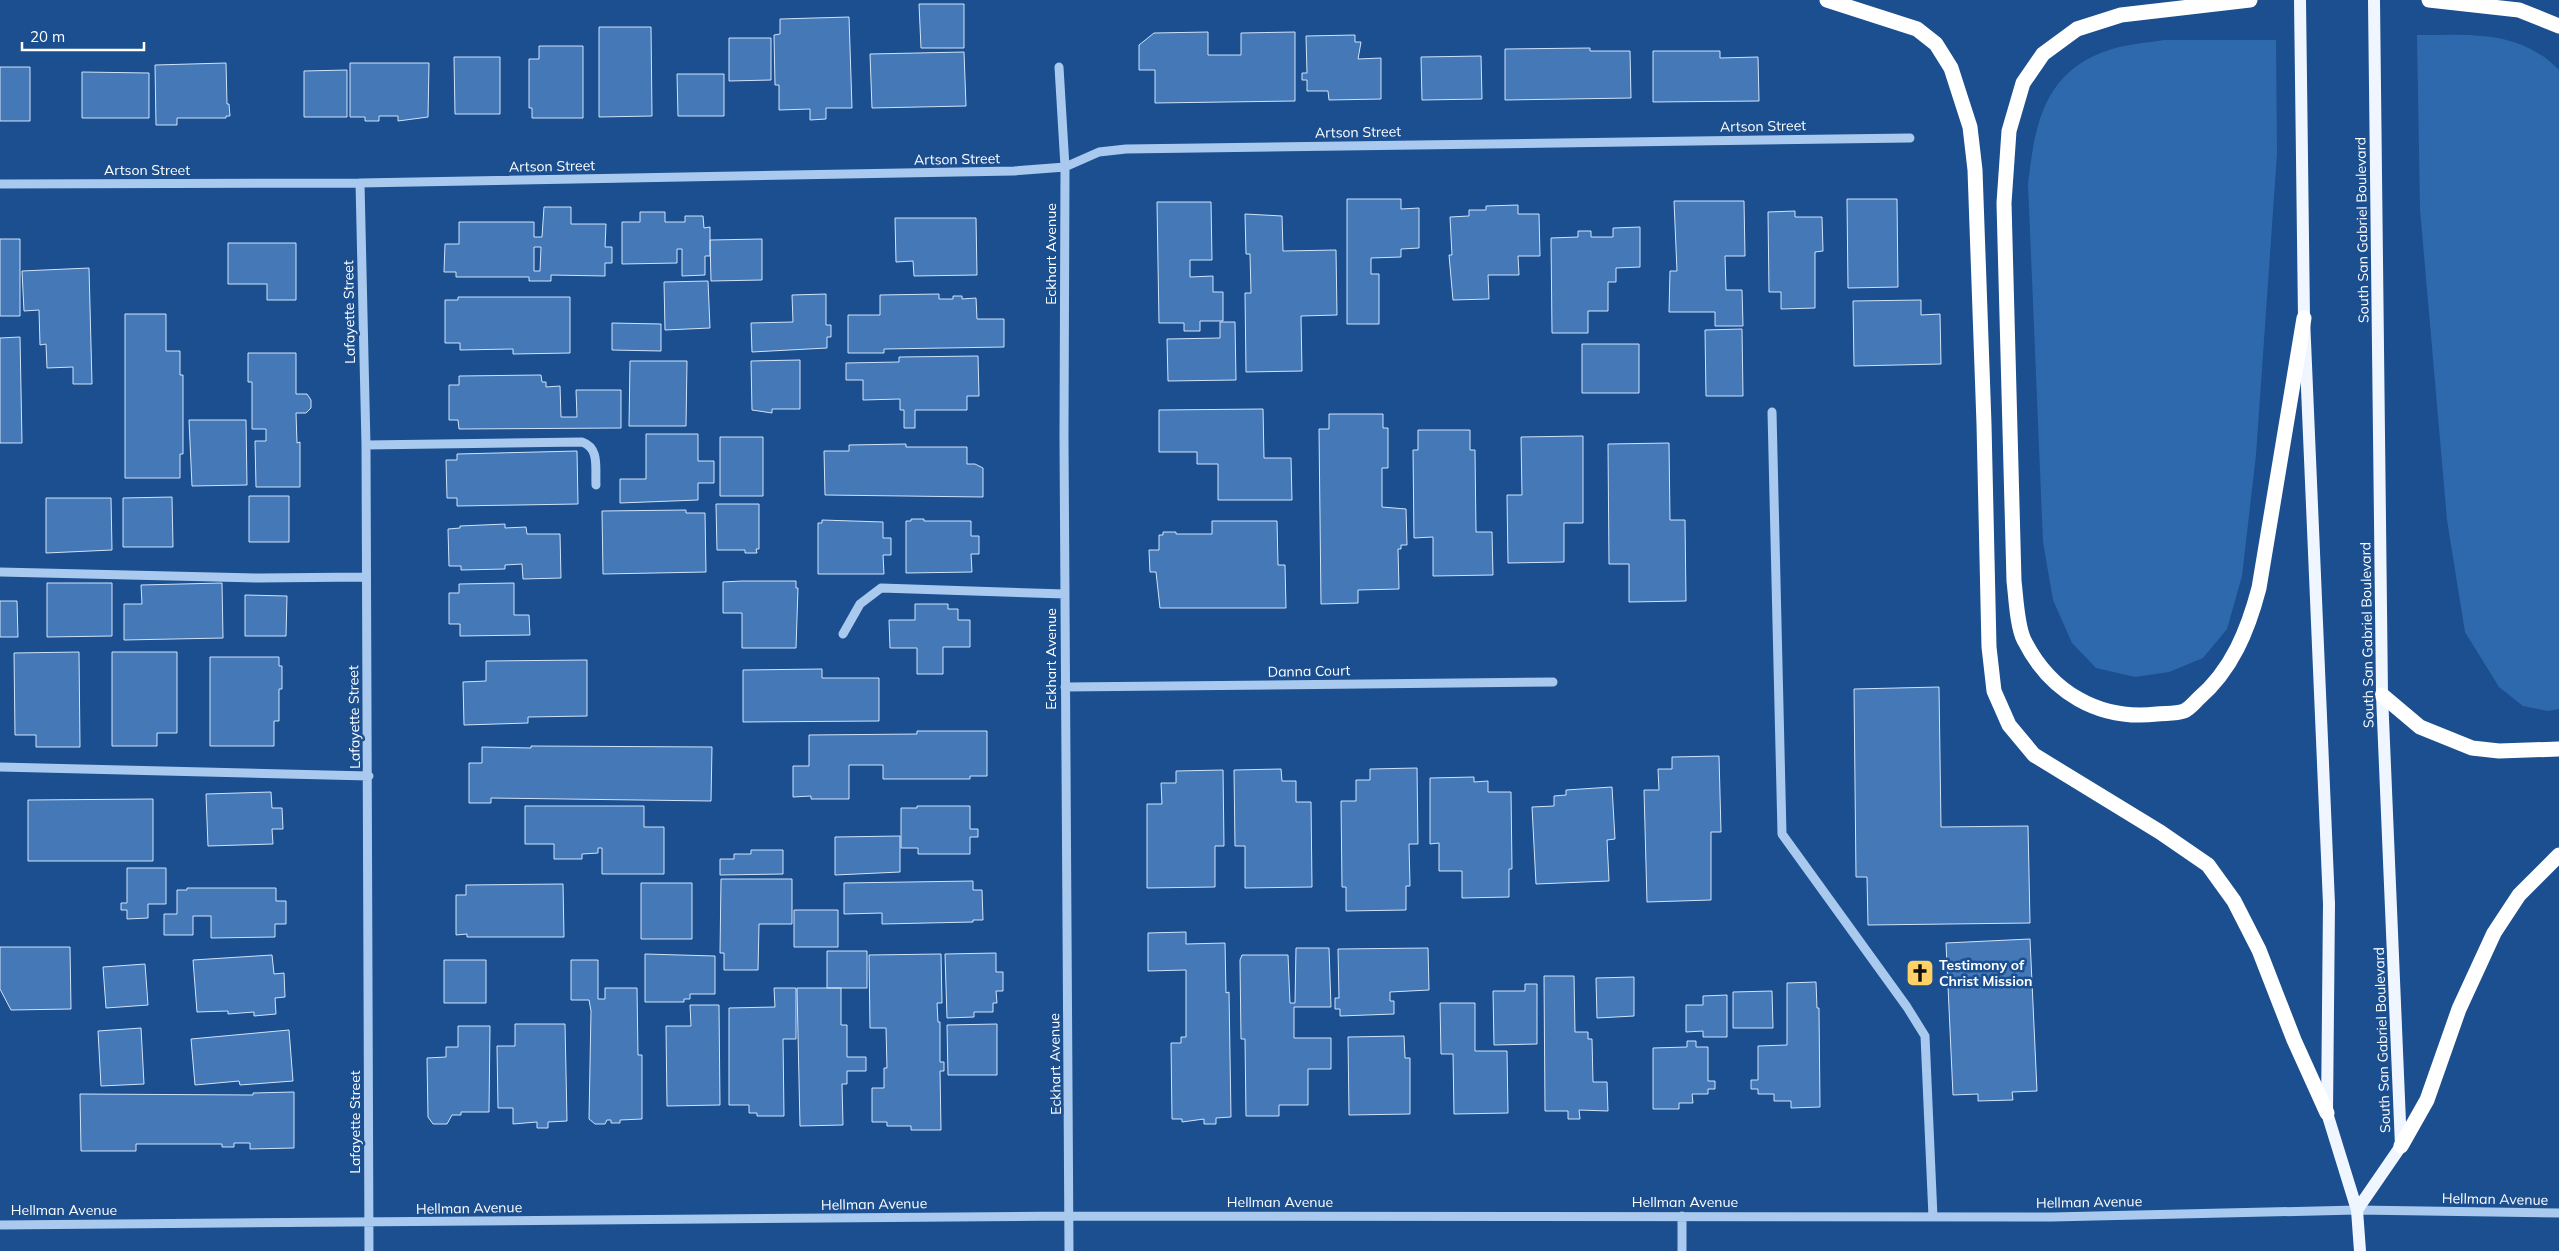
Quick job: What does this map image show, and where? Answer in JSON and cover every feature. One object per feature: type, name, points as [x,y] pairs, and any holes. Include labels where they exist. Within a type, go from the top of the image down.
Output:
[{"type":"highway","points":[[1827,0],[1917,30],[1936,44],[1951,68],[1970,127],[1975,170],[1989,646],[1994,691],[2009,725],[2034,754],[2160,832],[2208,865],[2234,901],[2259,950],[2294,1040],[2327,1113]]},
{"type":"highway","points":[[2250,0],[2121,15],[2077,30],[2043,54],[2023,83],[2009,131],[2004,203],[2014,581],[2023,638],[2043,672],[2072,697],[2106,711],[2145,716],[2184,711],[2209,690],[2231,660],[2249,626],[2259,588],[2304,318]]},
{"type":"highway","points":[[2429,0],[2519,10],[2559,26]]},
{"type":"highway","points":[[2382,695],[2420,727],[2472,748],[2500,751],[2559,749]]},
{"type":"highway","points":[[2401,1146],[2427,1100],[2459,1009],[2494,933],[2519,894],[2559,855]]},
{"type":"main road","points":[[2300,0],[2304,318],[2329,904],[2327,1113],[2357,1210],[2360,1251]]},
{"type":"main road","name":"South San Gabriel Boulevard","points":[[2357,1210],[2401,1146],[2382,695],[2374,0]]},
{"type":"street","name":"Eckhart Avenue","points":[[1059,67],[1065,167],[1065,687],[1070,1251]]},
{"type":"street","name":"Artson Street","points":[[0,184],[360,183],[1014,172],[1065,167],[1099,152],[1126,149],[1910,138]]},
{"type":"street","name":"Lafayette Street","points":[[360,183],[366,445],[365,577],[369,776],[369,1251]]},
{"type":"street","points":[[1772,412],[1782,834],[1926,1036],[1933,1217]]},
{"type":"street","points":[[366,445],[582,442],[590,445],[594,450],[596,485]]},
{"type":"street","points":[[0,572],[259,578],[365,577]]},
{"type":"street","points":[[843,634],[860,604],[881,588],[1065,594]]},
{"type":"street","name":"Danna Court","points":[[1065,687],[1553,682]]},
{"type":"street","points":[[0,767],[369,776]]},
{"type":"street","name":"Hellman Avenue","points":[[0,1225],[1069,1216],[1933,1217],[2357,1210],[2559,1213]]},
{"type":"street","points":[[1682,1216],[1682,1251]]},
{"type":"shaded area","points":[[2417,35],[2474,35],[2510,41],[2527,47],[2544,57],[2559,70],[2559,709],[2548,711],[2523,706],[2499,687],[2465,632],[2447,520],[2420,209]]},
{"type":"shaded area","points":[[2164,40],[2276,40],[2277,154],[2256,455],[2242,576],[2227,629],[2203,658],[2169,672],[2135,677],[2096,668],[2072,643],[2053,600],[2043,542],[2028,184],[2040,120],[2047,102],[2057,85],[2071,70],[2089,58],[2118,47]]},
{"type":"building","points":[[919,4],[964,4],[964,48],[921,48]]},
{"type":"building","points":[[849,17],[852,108],[826,108],[826,119],[810,120],[810,109],[779,110],[779,85],[775,85],[774,35],[780,34],[780,19]]},
{"type":"building","points":[[599,27],[651,27],[652,116],[599,117]]},
{"type":"building","points":[[1208,32],[1208,55],[1241,55],[1241,33],[1295,32],[1295,101],[1155,103],[1155,70],[1139,70],[1139,45],[1154,33]]},
{"type":"building","points":[[1355,35],[1355,42],[1361,42],[1358,59],[1381,58],[1381,99],[1329,100],[1328,91],[1307,91],[1307,80],[1302,80],[1302,73],[1307,73],[1306,36]]},
{"type":"building","points":[[729,38],[771,38],[771,80],[729,81]]},
{"type":"building","points":[[539,46],[583,46],[583,118],[532,118],[532,108],[529,108],[529,59],[539,59]]},
{"type":"building","points":[[1590,48],[1590,51],[1630,51],[1631,98],[1505,100],[1505,49]]},
{"type":"building","points":[[1653,51],[1720,51],[1720,58],[1758,57],[1759,101],[1653,102]]},
{"type":"building","points":[[964,52],[966,106],[872,108],[870,54]]},
{"type":"building","points":[[1481,56],[1482,99],[1422,100],[1421,57]]},
{"type":"building","points":[[454,57],[500,57],[500,114],[455,114]]},
{"type":"building","points":[[226,63],[227,104],[229,104],[230,116],[226,116],[226,118],[177,118],[177,125],[156,125],[155,65]]},
{"type":"building","points":[[350,63],[429,63],[428,117],[398,121],[398,116],[379,116],[379,121],[365,121],[365,117],[350,117]]},
{"type":"building","points":[[0,67],[30,67],[30,121],[0,121]]},
{"type":"building","points":[[347,70],[347,117],[304,117],[304,71]]},
{"type":"building","points":[[82,72],[149,73],[149,118],[82,118]]},
{"type":"building","points":[[677,74],[724,74],[724,116],[678,116]]},
{"type":"building","points":[[1347,199],[1401,199],[1401,209],[1419,208],[1419,248],[1401,249],[1401,257],[1371,258],[1371,274],[1379,274],[1379,324],[1347,324]]},
{"type":"building","points":[[1847,199],[1897,199],[1898,287],[1848,288]]},
{"type":"building","points":[[1674,201],[1744,201],[1745,256],[1725,256],[1726,290],[1742,290],[1743,326],[1715,326],[1715,312],[1669,312],[1670,271],[1677,271]]},
{"type":"building","points":[[1157,202],[1211,202],[1212,260],[1190,260],[1190,277],[1213,276],[1213,292],[1223,292],[1223,321],[1200,321],[1200,331],[1184,331],[1184,323],[1159,323]]},
{"type":"building","points":[[1518,205],[1518,214],[1539,214],[1540,256],[1518,256],[1519,275],[1488,275],[1489,299],[1453,300],[1449,255],[1452,255],[1450,217],[1469,216],[1469,210],[1486,210],[1486,206]]},
{"type":"building","points":[[544,207],[571,207],[571,224],[606,224],[605,247],[612,247],[612,263],[605,263],[605,276],[551,275],[551,281],[529,281],[529,277],[456,277],[456,272],[444,272],[445,244],[459,244],[459,222],[534,222],[534,237],[542,237]],"holes":[[[534,247],[541,247],[540,271],[534,271]]]},
{"type":"building","points":[[1795,211],[1795,217],[1822,217],[1823,251],[1815,252],[1815,308],[1781,309],[1781,292],[1769,292],[1768,212]]},
{"type":"building","points":[[640,212],[665,212],[665,222],[685,222],[685,216],[703,216],[704,228],[710,227],[710,256],[705,256],[705,275],[682,276],[682,249],[677,249],[677,263],[622,264],[622,222],[640,222]]},
{"type":"building","points":[[1245,214],[1282,216],[1283,251],[1336,250],[1337,315],[1301,316],[1302,371],[1246,372],[1245,293],[1251,293],[1250,254],[1246,254]]},
{"type":"building","points":[[895,218],[976,218],[977,275],[914,276],[913,261],[896,262]]},
{"type":"building","points":[[1640,227],[1640,267],[1616,268],[1616,282],[1608,282],[1608,311],[1588,311],[1588,333],[1552,333],[1551,238],[1578,237],[1578,231],[1591,231],[1591,237],[1613,237],[1613,228]]},
{"type":"building","points":[[0,239],[20,239],[20,316],[0,316]]},
{"type":"building","points":[[762,239],[762,280],[711,281],[710,240]]},
{"type":"building","points":[[228,243],[296,243],[296,300],[267,300],[267,284],[228,284]]},
{"type":"building","points":[[89,268],[92,384],[73,384],[73,367],[47,368],[46,344],[40,345],[39,310],[24,311],[22,271]]},
{"type":"building","points":[[708,281],[710,328],[665,330],[664,282]]},
{"type":"building","points":[[826,294],[826,325],[831,325],[831,337],[827,337],[827,348],[752,352],[751,323],[793,322],[792,295]]},
{"type":"building","points":[[939,294],[939,299],[953,299],[953,296],[962,296],[962,299],[976,298],[977,319],[1004,319],[1004,347],[884,349],[884,353],[848,353],[848,315],[880,315],[880,295]]},
{"type":"building","points":[[458,297],[570,297],[570,353],[513,354],[513,349],[460,350],[460,343],[445,343],[445,300],[458,300]]},
{"type":"building","points":[[1921,300],[1921,315],[1940,314],[1941,364],[1854,366],[1853,301]]},
{"type":"building","points":[[125,314],[166,314],[166,351],[180,351],[180,375],[183,375],[183,454],[180,454],[180,478],[125,478]]},
{"type":"building","points":[[1220,322],[1235,322],[1236,380],[1168,381],[1167,339],[1220,338]]},
{"type":"building","points":[[612,323],[661,324],[661,351],[612,350]]},
{"type":"building","points":[[1742,329],[1743,396],[1706,396],[1705,330]]},
{"type":"building","points":[[20,337],[22,443],[0,443],[0,338]]},
{"type":"building","points":[[1582,344],[1639,344],[1639,393],[1582,393]]},
{"type":"building","points":[[248,353],[296,353],[296,394],[307,394],[311,400],[311,408],[306,413],[296,413],[297,443],[300,442],[300,487],[256,487],[255,441],[266,441],[266,429],[252,429],[252,382],[248,382]]},
{"type":"building","points":[[978,356],[979,396],[967,396],[967,410],[915,410],[915,428],[904,428],[904,410],[900,410],[900,399],[863,400],[863,380],[846,380],[846,363],[899,362],[899,357]]},
{"type":"building","points":[[800,360],[800,409],[772,409],[772,413],[752,410],[751,361]]},
{"type":"building","points":[[630,361],[687,361],[686,426],[629,426]]},
{"type":"building","points":[[541,375],[542,382],[546,382],[546,387],[560,386],[561,417],[577,417],[576,390],[621,390],[621,428],[459,429],[458,420],[449,420],[449,385],[459,385],[459,376]]},
{"type":"building","points":[[1263,409],[1264,458],[1291,458],[1292,500],[1218,500],[1218,464],[1197,464],[1197,452],[1159,452],[1159,410]]},
{"type":"building","points":[[1329,414],[1383,414],[1383,428],[1388,428],[1388,468],[1382,468],[1382,507],[1406,509],[1407,545],[1401,545],[1401,549],[1398,549],[1399,589],[1358,590],[1358,603],[1321,604],[1319,429],[1329,429]]},
{"type":"building","points":[[189,420],[246,420],[247,485],[192,486]]},
{"type":"building","points":[[1418,430],[1470,430],[1470,450],[1475,450],[1476,532],[1492,532],[1493,575],[1433,576],[1433,537],[1414,538],[1413,450],[1418,450]]},
{"type":"building","points":[[646,434],[698,434],[698,461],[714,461],[714,483],[698,483],[698,500],[620,503],[620,479],[646,479]]},
{"type":"building","points":[[1583,436],[1583,523],[1564,523],[1564,562],[1508,563],[1507,495],[1522,495],[1521,437]]},
{"type":"building","points":[[720,437],[763,437],[763,496],[720,496]]},
{"type":"building","points":[[1669,443],[1670,520],[1685,520],[1686,601],[1629,602],[1629,564],[1609,564],[1608,444]]},
{"type":"building","points":[[906,444],[906,447],[967,447],[967,464],[975,464],[983,468],[983,497],[825,495],[824,451],[849,451],[849,445]]},
{"type":"building","points":[[577,451],[578,504],[457,506],[457,498],[447,498],[446,460],[457,460],[457,454]]},
{"type":"building","points":[[249,496],[289,496],[289,542],[249,542]]},
{"type":"building","points":[[172,497],[173,547],[123,547],[123,498]]},
{"type":"building","points":[[46,498],[111,498],[112,550],[46,553]]},
{"type":"building","points":[[716,504],[759,504],[759,549],[756,549],[757,553],[745,553],[745,550],[717,550]]},
{"type":"building","points":[[686,510],[686,513],[705,513],[706,572],[603,574],[602,511]]},
{"type":"building","points":[[911,519],[924,519],[924,521],[971,521],[971,536],[979,536],[979,554],[971,554],[972,572],[906,573],[906,521],[911,521]]},
{"type":"building","points":[[822,520],[883,522],[883,538],[891,538],[891,555],[883,555],[884,574],[818,574],[818,523],[822,523]]},
{"type":"building","points":[[1212,521],[1277,521],[1278,565],[1285,565],[1286,608],[1160,608],[1156,572],[1150,572],[1149,550],[1159,550],[1159,535],[1163,535],[1163,532],[1212,534]]},
{"type":"building","points":[[505,524],[505,528],[526,527],[527,534],[560,534],[561,578],[523,579],[522,564],[505,565],[505,569],[461,570],[461,566],[449,566],[448,529],[460,528],[460,526]]},
{"type":"building","points":[[796,581],[796,588],[798,588],[796,648],[742,648],[742,613],[723,613],[723,582]]},
{"type":"building","points":[[47,583],[112,583],[112,636],[47,637]]},
{"type":"building","points":[[222,583],[223,638],[124,640],[124,604],[142,604],[141,585]]},
{"type":"building","points":[[514,583],[514,615],[529,615],[530,635],[460,636],[460,624],[449,624],[449,593],[459,593],[459,584]]},
{"type":"building","points":[[245,595],[287,596],[286,636],[245,636]]},
{"type":"building","points":[[0,601],[17,601],[18,637],[0,637]]},
{"type":"building","points":[[915,604],[948,604],[948,609],[958,609],[958,620],[970,620],[970,647],[943,647],[943,674],[917,674],[917,648],[890,648],[889,620],[915,620]]},
{"type":"building","points":[[79,652],[80,747],[36,747],[36,735],[15,735],[14,653]]},
{"type":"building","points":[[112,652],[177,652],[177,733],[157,733],[157,746],[112,746]]},
{"type":"building","points":[[210,657],[279,657],[279,666],[282,666],[282,689],[279,689],[279,721],[274,721],[274,746],[210,746]]},
{"type":"building","points":[[587,660],[587,716],[528,717],[528,723],[464,725],[463,682],[486,681],[486,661]]},
{"type":"building","points":[[822,669],[822,678],[879,678],[879,721],[743,722],[743,670]]},
{"type":"building","points":[[1939,687],[1941,827],[2028,826],[2030,923],[1868,925],[1867,877],[1856,877],[1854,689]]},
{"type":"building","points":[[917,731],[987,731],[987,776],[970,776],[970,779],[883,779],[883,765],[849,765],[849,799],[811,799],[811,796],[793,797],[793,766],[809,766],[809,735],[917,734]]},
{"type":"building","points":[[531,746],[712,747],[711,801],[491,798],[491,803],[469,803],[469,763],[482,763],[482,747],[531,748]]},
{"type":"building","points":[[1719,756],[1721,832],[1711,832],[1711,900],[1647,902],[1644,790],[1659,790],[1658,769],[1672,769],[1672,757]]},
{"type":"building","points":[[1417,768],[1418,844],[1409,844],[1410,886],[1406,886],[1406,910],[1346,911],[1346,887],[1342,887],[1341,801],[1356,801],[1356,780],[1370,780],[1370,769]]},
{"type":"building","points":[[1281,769],[1282,781],[1296,781],[1296,802],[1311,802],[1312,887],[1245,888],[1245,846],[1235,846],[1234,770]]},
{"type":"building","points":[[1223,770],[1224,846],[1215,846],[1215,887],[1147,888],[1147,804],[1162,804],[1161,783],[1176,783],[1176,771]]},
{"type":"building","points":[[1474,777],[1474,782],[1488,781],[1488,792],[1511,792],[1512,869],[1509,869],[1509,897],[1462,898],[1462,871],[1439,871],[1439,843],[1430,844],[1430,778]]},
{"type":"building","points":[[1612,787],[1615,839],[1607,840],[1609,881],[1536,884],[1532,807],[1554,806],[1554,796],[1566,795],[1566,790]]},
{"type":"building","points":[[271,792],[272,808],[282,808],[283,829],[272,829],[273,844],[208,846],[206,794]]},
{"type":"building","points":[[153,799],[153,861],[28,861],[28,800]]},
{"type":"building","points":[[525,806],[644,806],[644,827],[664,827],[664,874],[602,874],[602,848],[598,848],[598,853],[582,854],[582,859],[554,859],[554,844],[525,844]]},
{"type":"building","points":[[917,806],[970,806],[970,829],[978,829],[978,837],[970,837],[970,854],[918,854],[918,848],[901,848],[901,808],[917,808]]},
{"type":"building","points":[[900,836],[900,872],[835,875],[835,837]]},
{"type":"building","points":[[751,850],[783,850],[783,874],[720,875],[720,859],[734,859],[734,854],[751,854]]},
{"type":"building","points":[[127,868],[166,868],[166,904],[148,904],[148,918],[127,919],[127,910],[121,910],[121,903],[127,903]]},
{"type":"building","points":[[721,879],[792,879],[792,924],[759,924],[758,970],[724,970],[724,953],[720,953]]},
{"type":"building","points":[[973,881],[973,890],[982,890],[983,920],[973,920],[973,922],[882,924],[882,913],[844,914],[844,883]]},
{"type":"building","points":[[641,883],[692,883],[692,939],[641,939]]},
{"type":"building","points":[[563,884],[564,937],[467,937],[467,934],[456,935],[456,895],[466,895],[466,885]]},
{"type":"building","points":[[187,888],[276,888],[276,901],[286,901],[286,924],[275,924],[275,937],[211,938],[211,916],[193,916],[193,935],[164,935],[164,914],[177,914],[177,890],[187,890]]},
{"type":"building","points":[[794,910],[838,910],[838,947],[794,947]]},
{"type":"building","points":[[1186,932],[1186,944],[1225,943],[1226,993],[1229,992],[1231,1117],[1216,1118],[1216,1124],[1204,1124],[1204,1119],[1182,1122],[1182,1119],[1172,1119],[1171,1043],[1181,1043],[1181,1037],[1186,1037],[1186,970],[1148,971],[1148,933]]},
{"type":"building","points":[[2030,939],[2037,1091],[2012,1092],[2013,1100],[1978,1101],[1978,1094],[1953,1095],[1946,943]]},
{"type":"building","points":[[0,947],[70,947],[71,1009],[11,1010],[0,989]]},
{"type":"building","points":[[1296,948],[1329,948],[1331,1007],[1294,1007],[1294,1038],[1331,1038],[1331,1069],[1308,1069],[1308,1105],[1279,1105],[1279,1116],[1246,1116],[1245,1039],[1241,1039],[1240,960],[1242,955],[1288,955],[1290,1003],[1295,1003]]},
{"type":"building","points":[[1428,948],[1429,990],[1390,992],[1390,1001],[1394,1001],[1394,1014],[1340,1016],[1340,1009],[1335,1009],[1335,998],[1339,998],[1338,949]]},
{"type":"building","points":[[827,951],[867,951],[867,988],[827,988]]},
{"type":"building","points":[[996,953],[996,972],[1003,972],[1003,991],[996,991],[997,1003],[993,1003],[993,1012],[974,1012],[974,1017],[947,1018],[945,954]]},
{"type":"building","points":[[645,954],[715,956],[715,994],[690,994],[690,999],[684,999],[684,1002],[645,1002]]},
{"type":"building","points":[[941,954],[942,1003],[937,1003],[938,1022],[940,1022],[940,1062],[944,1062],[944,1071],[940,1071],[941,1130],[911,1130],[911,1126],[887,1126],[887,1122],[872,1122],[872,1088],[884,1088],[884,1068],[887,1068],[886,1028],[870,1028],[869,955]]},
{"type":"building","points":[[272,955],[274,974],[284,973],[285,997],[275,998],[276,1014],[254,1016],[254,1012],[228,1014],[228,1011],[197,1012],[193,960]]},
{"type":"building","points":[[444,960],[486,960],[486,1003],[444,1003]]},
{"type":"building","points":[[571,960],[598,960],[598,999],[605,999],[605,988],[637,988],[638,1055],[642,1055],[642,1119],[620,1120],[620,1123],[611,1123],[611,1120],[607,1120],[605,1124],[595,1124],[589,1119],[591,1011],[589,1000],[571,1000]]},
{"type":"building","points":[[145,964],[148,1005],[106,1008],[103,967]]},
{"type":"building","points":[[1544,976],[1574,976],[1575,1032],[1588,1032],[1588,1039],[1592,1039],[1593,1082],[1607,1082],[1608,1111],[1579,1110],[1580,1119],[1568,1119],[1568,1111],[1545,1111]]},
{"type":"building","points":[[1634,977],[1634,1016],[1597,1018],[1596,978]]},
{"type":"building","points":[[1816,982],[1817,1008],[1819,1008],[1820,1107],[1791,1108],[1791,1101],[1774,1101],[1774,1094],[1758,1094],[1758,1089],[1751,1089],[1751,1080],[1758,1080],[1758,1046],[1787,1045],[1787,983]]},
{"type":"building","points":[[1525,984],[1537,984],[1537,1044],[1494,1045],[1493,991],[1525,991]]},
{"type":"building","points":[[774,988],[796,988],[796,1039],[783,1039],[784,1116],[757,1116],[757,1113],[749,1113],[749,1105],[729,1105],[729,1008],[775,1007]]},
{"type":"building","points":[[797,988],[841,988],[841,1025],[847,1025],[847,1057],[866,1057],[866,1071],[847,1071],[847,1084],[842,1084],[843,1125],[800,1126]]},
{"type":"building","points":[[1772,991],[1773,1028],[1733,1028],[1733,992]]},
{"type":"building","points":[[1727,995],[1727,1037],[1703,1037],[1703,1031],[1686,1032],[1686,1005],[1703,1005],[1703,996]]},
{"type":"building","points":[[1440,1003],[1475,1003],[1475,1051],[1507,1051],[1508,1113],[1454,1114],[1453,1054],[1441,1054]]},
{"type":"building","points":[[690,1005],[719,1005],[720,1105],[667,1106],[666,1026],[691,1026]]},
{"type":"building","points":[[515,1024],[565,1024],[567,1121],[548,1122],[548,1128],[537,1128],[537,1122],[513,1124],[513,1108],[498,1108],[497,1046],[515,1046]]},
{"type":"building","points":[[997,1024],[997,1075],[948,1075],[947,1025]]},
{"type":"building","points":[[458,1026],[490,1026],[489,1112],[461,1112],[461,1115],[452,1115],[447,1124],[433,1124],[428,1117],[427,1058],[446,1057],[446,1047],[458,1047]]},
{"type":"building","points":[[141,1028],[144,1084],[101,1086],[98,1031]]},
{"type":"building","points":[[289,1030],[293,1081],[240,1085],[239,1081],[195,1085],[191,1039]]},
{"type":"building","points":[[1404,1036],[1405,1058],[1410,1058],[1410,1114],[1349,1115],[1348,1037]]},
{"type":"building","points":[[1687,1041],[1696,1041],[1696,1047],[1708,1047],[1708,1081],[1715,1081],[1715,1089],[1708,1089],[1708,1094],[1692,1094],[1693,1103],[1679,1103],[1679,1109],[1653,1109],[1653,1048],[1687,1047]]},
{"type":"building","points":[[294,1092],[294,1148],[250,1149],[250,1143],[234,1143],[234,1147],[222,1147],[222,1144],[136,1144],[136,1151],[81,1151],[80,1094],[253,1095],[253,1093]]},
{"type":"place","name":"Testimony of Christ Mission","points":[[1920,973]]}]
